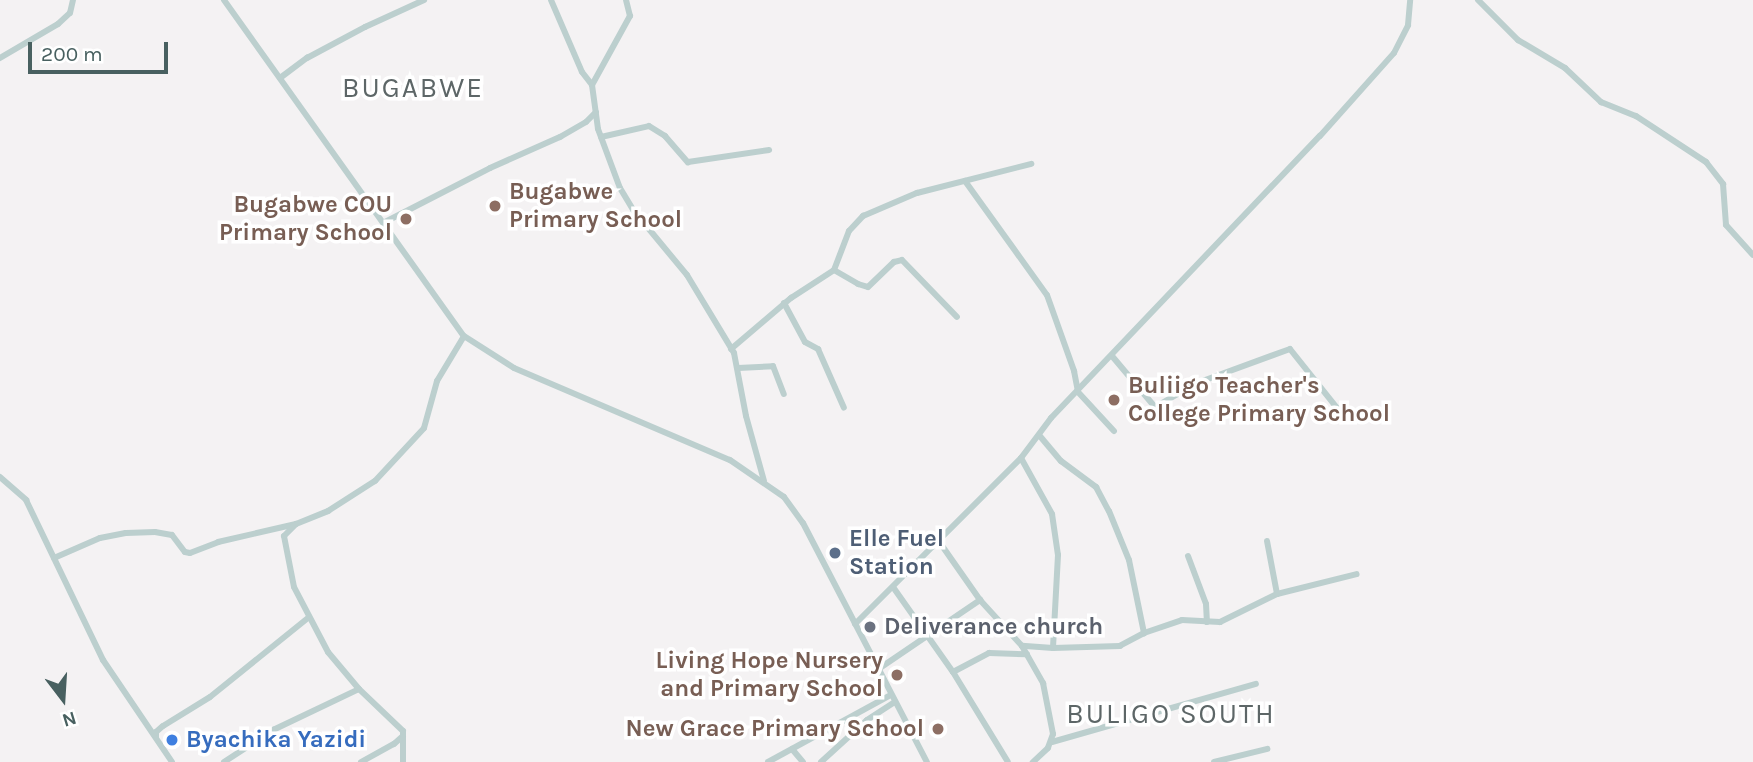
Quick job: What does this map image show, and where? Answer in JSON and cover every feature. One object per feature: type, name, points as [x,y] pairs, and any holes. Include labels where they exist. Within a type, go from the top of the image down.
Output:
[{"type":"street","points":[[0,58],[58,24],[70,13],[74,0]]},
{"type":"street","points":[[224,0],[464,336],[514,368],[730,460],[784,497],[803,523],[877,670],[928,762]]},
{"type":"street","points":[[280,78],[365,27],[424,0]]},
{"type":"street","points":[[551,0],[582,72],[592,85],[601,137],[626,200],[687,275],[732,349],[746,416],[764,481]]},
{"type":"street","points":[[592,85],[630,16],[626,0]]},
{"type":"street","points":[[855,624],[1021,458],[1078,392],[1320,136],[1394,53],[1408,25],[1410,0]]},
{"type":"street","points":[[1478,0],[1518,40],[1565,68],[1601,102],[1636,116],[1706,162],[1723,184],[1726,225],[1753,255]]},
{"type":"street","points":[[384,222],[490,168],[560,137],[586,122],[596,112]]},
{"type":"street","points":[[601,137],[649,126],[665,136],[688,162],[769,150]]},
{"type":"street","points":[[732,349],[784,303],[834,270],[849,231],[863,216],[917,193],[1031,164]]},
{"type":"street","points":[[965,181],[1047,295],[1074,371],[1078,392],[1114,431]]},
{"type":"street","points":[[834,270],[868,287],[894,262],[902,260],[957,317]]},
{"type":"street","points":[[784,303],[805,342],[818,349],[844,408]]},
{"type":"street","points":[[54,558],[100,538],[126,533],[173,535],[185,552],[190,553],[218,542],[296,524],[328,511],[375,481],[424,428],[438,381],[464,336]]},
{"type":"street","points":[[1112,356],[1155,407],[1197,383],[1290,349],[1345,418]]},
{"type":"street","points":[[738,368],[773,366],[785,394]]},
{"type":"street","points":[[1039,435],[1061,461],[1096,487],[1109,511],[1129,560],[1144,633]]},
{"type":"street","points":[[1021,458],[1046,500],[1056,528],[1057,628],[1054,648]]},
{"type":"street","points":[[0,477],[26,500],[103,660],[172,762]]},
{"type":"street","points":[[296,524],[284,536],[284,547],[294,587],[328,652],[359,689],[390,720],[398,723],[403,736],[403,762]]},
{"type":"street","points":[[938,540],[980,600],[1027,654],[1047,696],[1053,728],[1052,742]]},
{"type":"street","points":[[1267,541],[1277,594]]},
{"type":"street","points":[[1188,556],[1206,604],[1207,622]]},
{"type":"street","points":[[1022,646],[1054,648],[1126,645],[1144,633],[1182,620],[1220,622],[1240,615],[1277,594],[1357,574]]},
{"type":"street","points":[[893,587],[953,672],[1008,762]]},
{"type":"street","points":[[877,670],[980,600]]},
{"type":"street","points":[[156,739],[156,732],[163,726],[210,697],[309,617]]},
{"type":"street","points":[[953,672],[989,653],[1027,654]]},
{"type":"street","points":[[1033,762],[1052,742],[1256,684]]},
{"type":"street","points":[[224,762],[273,730],[359,689]]},
{"type":"street","points":[[768,762],[891,695]]},
{"type":"street","points":[[821,762],[867,720],[895,702]]},
{"type":"street","points":[[361,762],[403,736]]},
{"type":"street","points":[[792,749],[803,762]]},
{"type":"street","points":[[1214,762],[1267,749]]},
{"type":"place","name":"Bugabwe Primary School","points":[[495,206]]},
{"type":"place","name":"Bugabwe COU Primary School","points":[[406,219]]},
{"type":"place","name":"Buliigo Teacher's College Primary School","points":[[1114,400]]},
{"type":"place","name":"Elle Fuel Station","points":[[835,553]]},
{"type":"place","name":"Deliverance church","points":[[870,627]]},
{"type":"place","name":"Living Hope Nursery and Primary School","points":[[897,675]]},
{"type":"place","name":"New Grace Primary School","points":[[938,729]]},
{"type":"place","name":"Byachika Yazidi","points":[[172,740]]},
{"type":"district","name":"BUGABWE","points":[[413,88]]},
{"type":"district","name":"BULIGO SOUTH","points":[[1171,714]]}]
